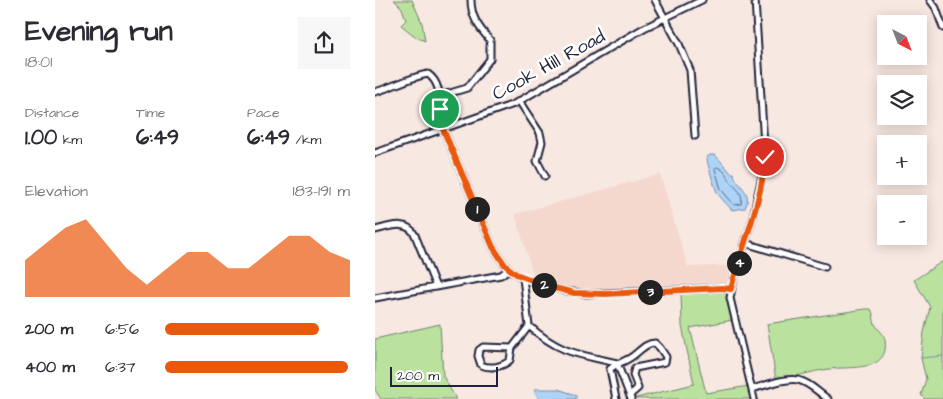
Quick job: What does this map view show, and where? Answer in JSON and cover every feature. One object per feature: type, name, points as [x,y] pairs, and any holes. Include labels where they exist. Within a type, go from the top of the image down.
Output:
[{"type":"street","points":[[440,96],[467,88],[490,59],[490,40],[477,26],[471,0]]},
{"type":"street","points":[[655,0],[679,44],[690,70],[695,136]]},
{"type":"street","name":"Cook Hill Road","points":[[375,153],[519,101],[665,17],[703,0]]},
{"type":"street","points":[[754,399],[733,312],[731,289],[761,187],[765,157],[755,0]]},
{"type":"street","points":[[930,0],[936,8],[943,28]]},
{"type":"street","points":[[375,92],[418,76],[428,74],[434,79],[440,96],[443,129],[493,247],[509,269],[523,278],[565,291],[587,294],[731,289]]},
{"type":"street","points":[[519,101],[539,133],[541,142],[537,161],[545,176]]},
{"type":"street","points":[[375,230],[405,225],[410,227],[435,286]]},
{"type":"street","points":[[745,243],[825,268]]},
{"type":"street","points":[[375,298],[501,275],[509,269]]},
{"type":"street","points":[[523,278],[529,326],[543,339],[559,349],[573,354],[617,363]]},
{"type":"street","points":[[512,348],[483,347],[479,350],[478,356],[481,365],[488,368],[506,364],[510,360],[512,348],[529,326]]},
{"type":"street","points":[[616,399],[610,369],[617,363],[628,359],[649,343],[655,343],[666,358],[665,362],[661,364],[635,368],[633,375],[639,388],[631,397],[617,363]]},
{"type":"street","points":[[752,389],[789,380],[798,380],[807,383],[828,399]]},
{"type":"shaded area","points":[[660,174],[688,267],[733,265],[727,283],[581,290],[534,277],[515,214]]},
{"type":"green space","points":[[394,0],[412,0],[422,23],[425,41],[416,37],[401,25],[406,20],[402,8]]},
{"type":"green space","points":[[943,261],[943,399],[925,399],[921,395],[926,379],[921,358],[924,332],[930,307],[914,280]]},
{"type":"green space","points":[[724,291],[727,294],[733,320],[690,328],[706,393],[749,386],[752,399],[632,399],[694,384],[682,326],[681,293]]},
{"type":"green space","points":[[871,309],[875,324],[885,340],[885,351],[875,363],[867,366],[822,370],[776,380],[767,324]]},
{"type":"green space","points":[[440,324],[443,376],[456,399],[381,399],[375,390],[375,339]]},
{"type":"water","points":[[710,155],[718,158],[731,173],[734,173],[737,181],[746,192],[747,202],[745,208],[732,210],[718,194],[708,163],[707,157]]},
{"type":"water","points":[[535,389],[558,389],[576,395],[576,399],[539,399]]},
{"type":"waterway","points":[[921,358],[943,356]]},
{"type":"route","points":[[440,109],[443,129],[493,247],[505,265],[523,278],[574,293],[596,294],[731,289],[752,220],[764,170],[765,157]]}]
